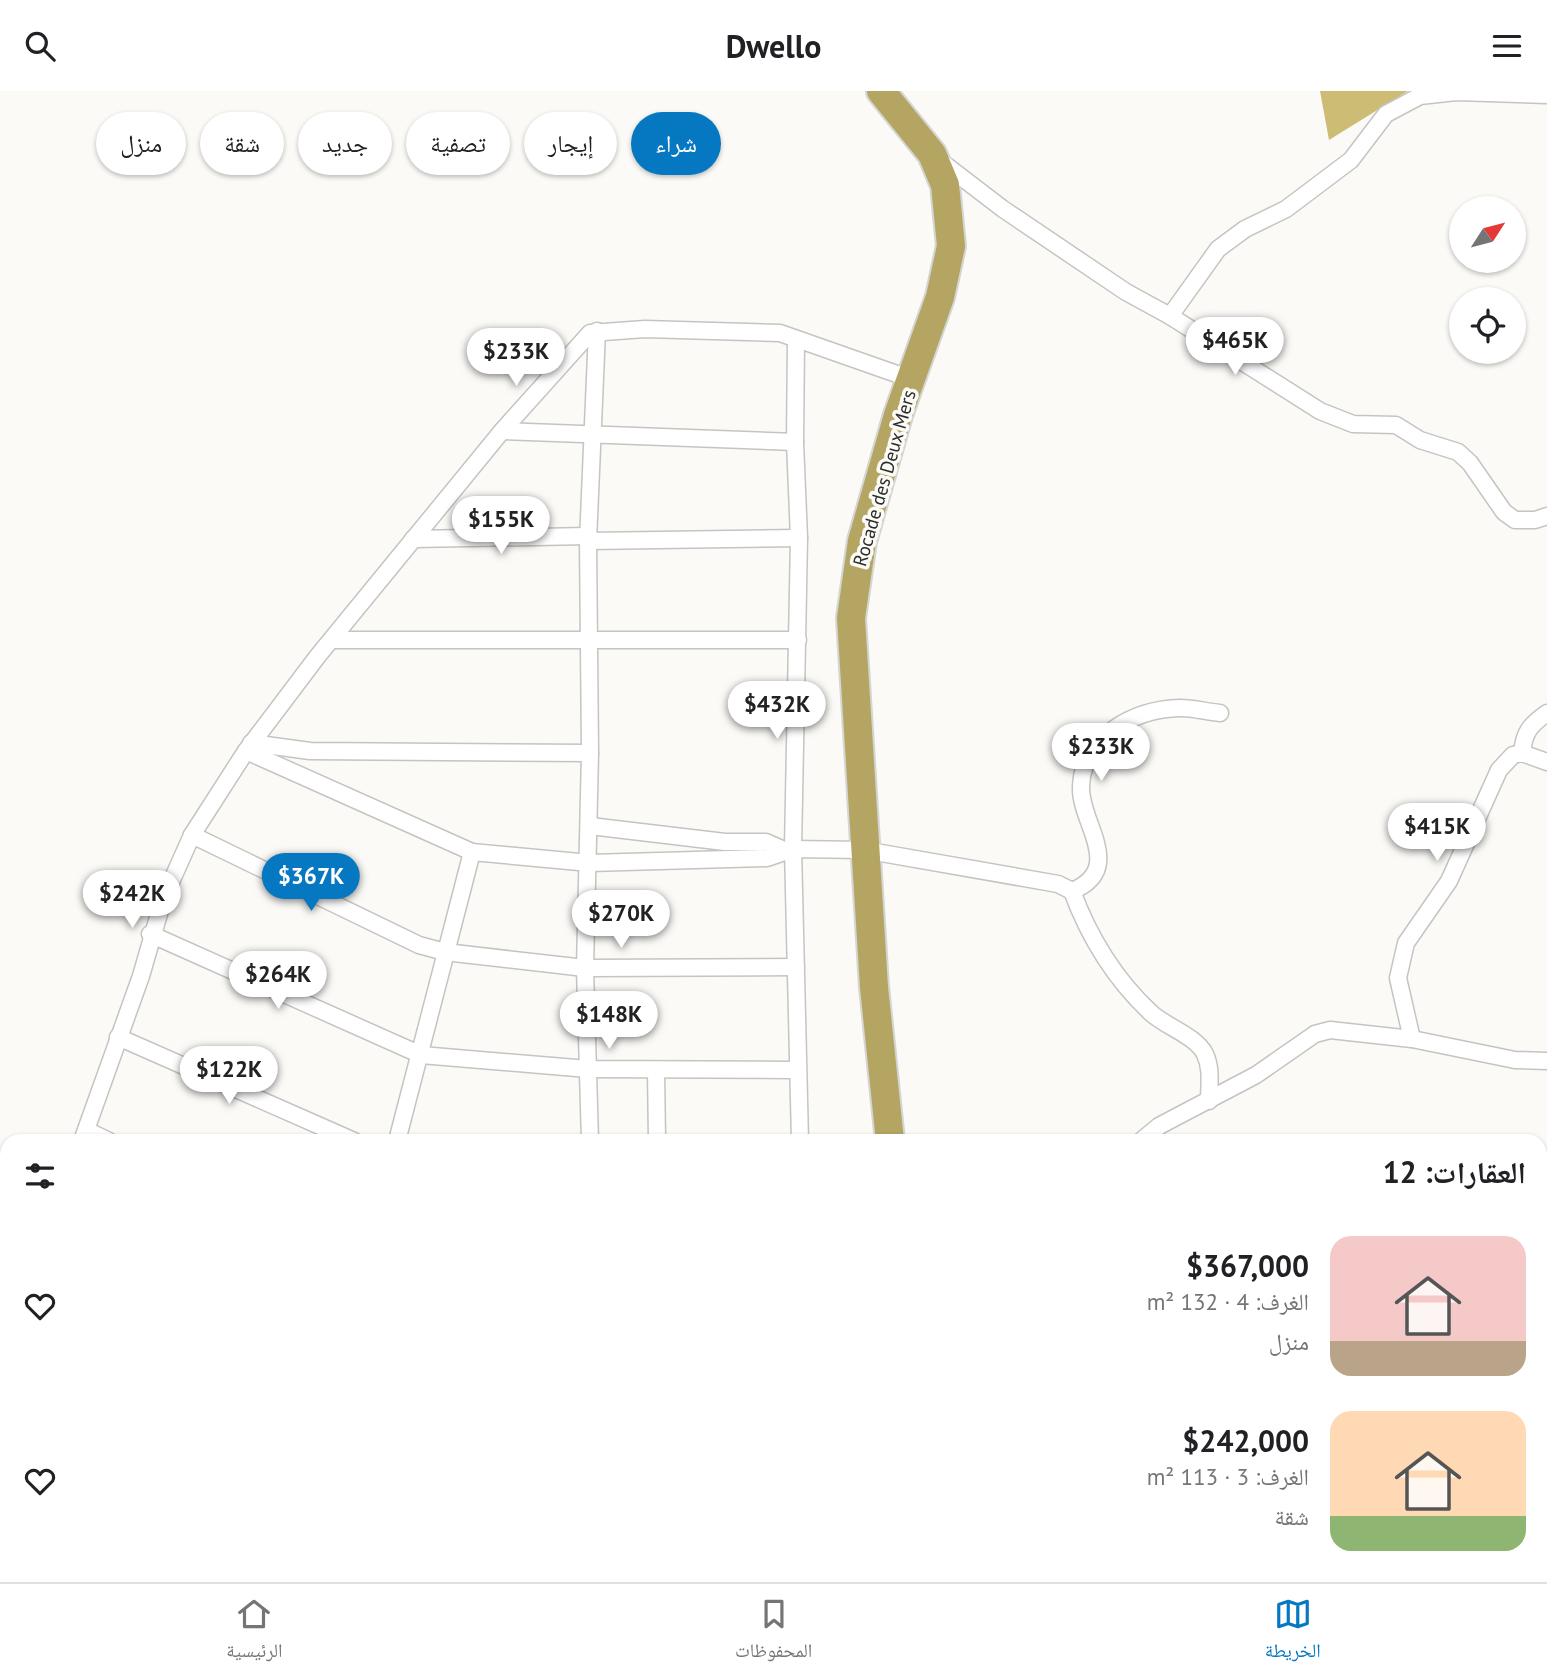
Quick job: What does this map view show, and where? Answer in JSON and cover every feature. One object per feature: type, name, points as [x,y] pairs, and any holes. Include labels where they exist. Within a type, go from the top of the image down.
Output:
[{"type":"highway","name":"Rocade des Deux Mers","points":[[881,91],[932,154],[945,185],[951,246],[940,297],[898,415],[862,541],[851,618],[875,999],[889,1134]]},
{"type":"street","points":[[1171,316],[1218,249],[1245,229],[1286,209],[1351,160],[1386,114],[1420,96],[1456,92],[1547,95]]},
{"type":"street","points":[[932,154],[1003,209],[1126,292],[1171,316],[1339,421],[1396,425],[1420,440],[1458,452],[1470,463],[1504,512],[1515,520],[1535,520],[1547,516]]},
{"type":"street","points":[[85,1134],[141,976],[150,934],[192,835],[248,747],[332,640],[502,431],[584,338],[597,331],[780,333],[911,379]]},
{"type":"street","points":[[590,1134],[585,968],[590,863],[591,642],[588,539],[597,331]]},
{"type":"street","points":[[796,340],[798,640],[788,850],[796,967],[796,1070],[800,1134]]},
{"type":"street","points":[[502,431],[795,442]]},
{"type":"street","points":[[413,539],[799,538]]},
{"type":"street","points":[[332,640],[798,640]]},
{"type":"street","points":[[1072,891],[1083,887],[1097,865],[1096,839],[1080,788],[1094,747],[1130,717],[1151,711],[1180,708],[1220,713]]},
{"type":"street","points":[[1522,753],[1524,735],[1531,724],[1547,713]]},
{"type":"street","points":[[248,747],[472,852],[590,863],[767,858],[788,850]]},
{"type":"street","points":[[248,747],[310,751],[590,753]]},
{"type":"street","points":[[1412,1039],[1398,978],[1406,943],[1449,881],[1499,770],[1513,755],[1522,753],[1547,762]]},
{"type":"street","points":[[590,826],[725,842],[766,842],[788,850],[864,850],[1058,884],[1072,891],[1085,925],[1108,963],[1150,1013],[1203,1051],[1210,1068],[1209,1101]]},
{"type":"street","points":[[192,835],[419,945],[445,952],[585,968],[796,967]]},
{"type":"street","points":[[399,1134],[472,852]]},
{"type":"street","points":[[150,934],[421,1055],[588,1069],[796,1070]]},
{"type":"street","points":[[1149,1134],[1159,1126],[1256,1075],[1315,1034],[1347,1030],[1412,1039],[1515,1060],[1547,1061]]},
{"type":"street","points":[[118,1037],[338,1134]]},
{"type":"street","points":[[656,1071],[656,1134]]},
{"type":"shaded area","points":[[1320,91],[1408,91],[1329,140]]}]
